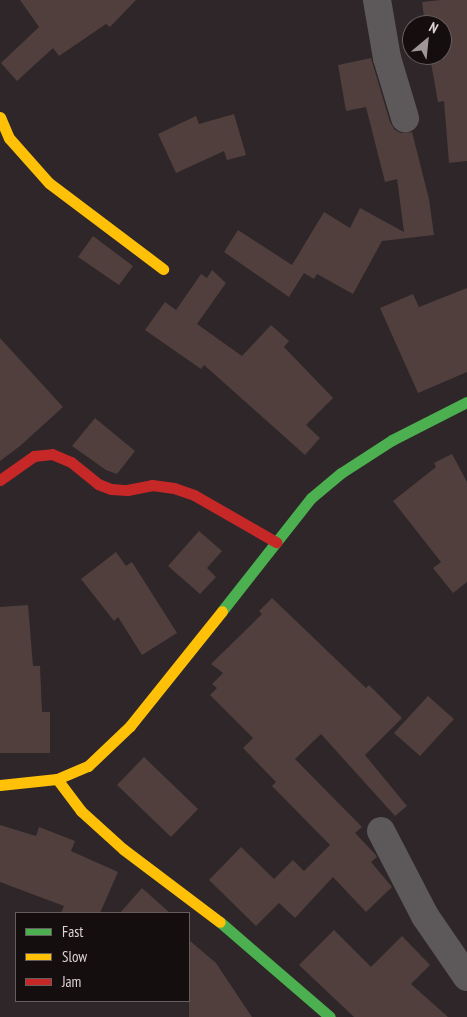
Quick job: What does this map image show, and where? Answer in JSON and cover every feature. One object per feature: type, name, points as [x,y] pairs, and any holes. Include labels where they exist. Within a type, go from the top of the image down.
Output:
[{"type":"street","points":[[377,0],[387,58],[405,118]]},
{"type":"street","points":[[0,117],[8,138],[49,183],[163,269]]},
{"type":"street","points":[[0,785],[57,779],[88,766],[130,726],[311,498],[341,473],[392,440],[467,402]]},
{"type":"street","points":[[0,480],[34,456],[52,454],[71,462],[98,484],[111,489],[127,490],[152,485],[174,488],[194,495],[276,542]]},
{"type":"street","points":[[57,779],[81,811],[123,850],[212,915],[330,1017]]},
{"type":"street","points":[[381,831],[425,916],[467,977]]},
{"type":"building","points":[[20,0],[136,0],[110,27],[106,24],[59,56],[53,48],[17,81],[1,63],[39,27]]},
{"type":"building","points":[[467,0],[467,161],[449,163],[444,101],[438,102],[431,65],[452,65],[452,15],[424,15],[422,2]]},
{"type":"building","points":[[371,58],[390,122],[395,130],[401,133],[412,132],[429,199],[434,235],[382,241],[353,294],[317,274],[314,279],[304,273],[289,297],[224,252],[238,230],[292,265],[324,212],[350,228],[360,208],[404,232],[397,179],[385,182],[366,107],[346,111],[338,65]]},
{"type":"building","points":[[234,114],[246,155],[227,160],[224,151],[176,173],[158,134],[196,116],[199,124]]},
{"type":"building","points":[[93,236],[133,266],[119,285],[78,257]]},
{"type":"building","points":[[212,270],[226,283],[197,324],[242,356],[271,325],[289,341],[284,347],[333,398],[306,425],[320,438],[305,455],[204,365],[201,369],[145,330],[165,302],[176,310],[201,274],[207,278]]},
{"type":"building","points":[[467,288],[467,372],[418,393],[380,308],[413,294],[419,307]]},
{"type":"building","points":[[0,338],[63,407],[20,446],[0,461]]},
{"type":"building","points":[[95,418],[135,451],[117,474],[106,470],[72,446]]},
{"type":"building","points":[[452,454],[467,482],[467,582],[453,593],[433,568],[441,562],[393,501],[436,467],[434,463]]},
{"type":"building","points":[[199,531],[222,551],[207,568],[216,577],[200,594],[168,566]]},
{"type":"building","points":[[116,552],[126,566],[132,562],[177,633],[142,655],[118,617],[114,621],[81,579]]},
{"type":"building","points":[[272,598],[366,688],[369,685],[402,718],[365,755],[407,806],[395,816],[321,734],[295,759],[362,827],[355,833],[375,854],[377,857],[371,862],[392,887],[366,912],[333,877],[295,918],[279,903],[256,926],[209,880],[241,847],[274,879],[293,860],[304,871],[330,845],[272,786],[276,782],[243,748],[253,738],[210,695],[217,688],[212,684],[223,673],[211,664],[262,614],[259,611]]},
{"type":"building","points":[[28,605],[33,666],[40,666],[42,712],[50,712],[50,753],[0,753],[0,607]]},
{"type":"building","points":[[428,696],[454,719],[420,756],[394,733]]},
{"type":"building","points":[[144,757],[198,809],[171,837],[117,785]]},
{"type":"building","points":[[0,825],[36,836],[39,827],[75,841],[71,851],[118,872],[100,912],[61,912],[64,906],[0,882]]},
{"type":"building","points":[[142,888],[169,912],[121,912]]},
{"type":"building","points":[[334,930],[371,967],[402,936],[430,965],[411,984],[448,1017],[354,1017],[299,965]]},
{"type":"building","points":[[190,941],[216,963],[252,1017],[189,1017]]},
{"type":"traffic: fast","points":[[222,611],[311,498],[341,473],[392,440],[467,402]]},
{"type":"traffic: fast","points":[[220,922],[330,1017]]},
{"type":"traffic: slow","points":[[0,117],[9,138],[49,183],[163,269]]},
{"type":"traffic: slow","points":[[0,785],[57,779],[88,766],[130,726],[222,611]]},
{"type":"traffic: slow","points":[[57,779],[81,811],[123,849],[220,922]]},
{"type":"traffic: jam","points":[[0,480],[34,456],[52,454],[71,462],[98,484],[111,489],[127,490],[152,485],[174,488],[194,495],[276,542]]}]
